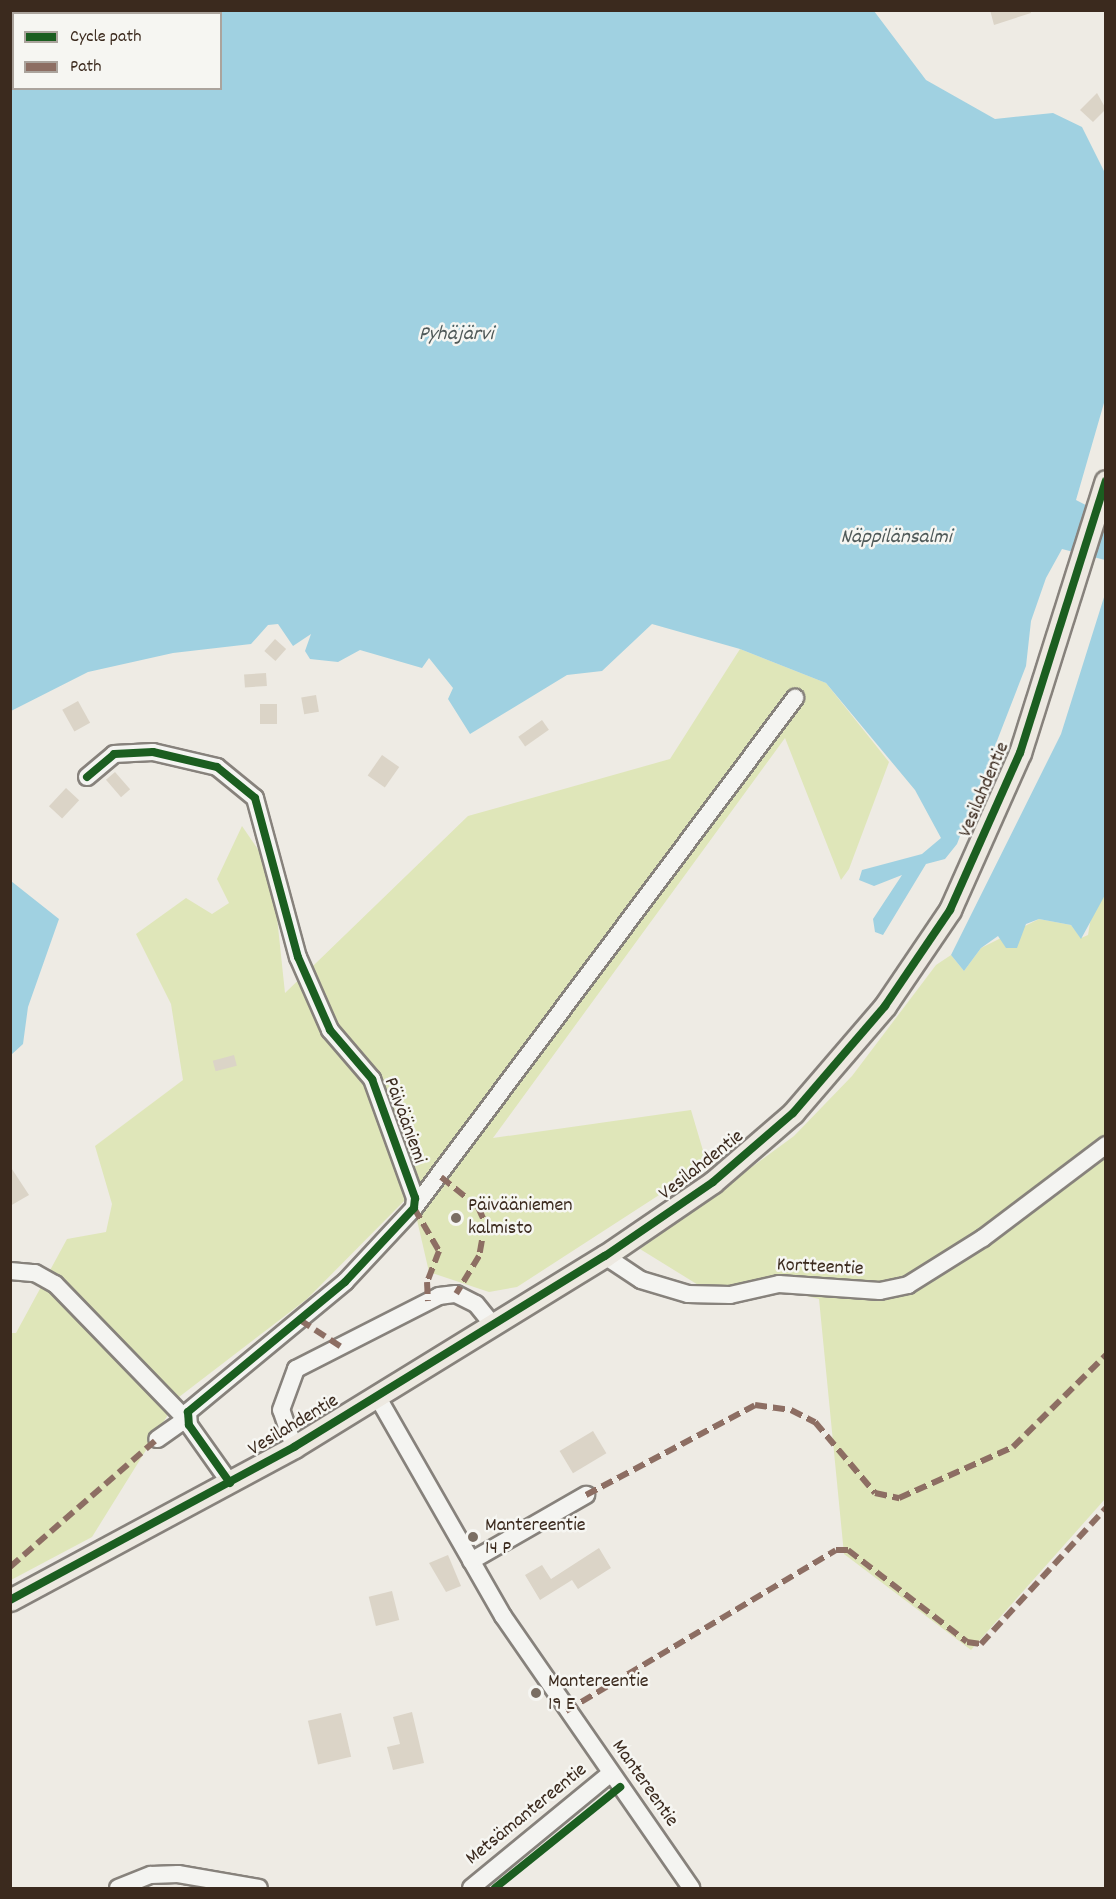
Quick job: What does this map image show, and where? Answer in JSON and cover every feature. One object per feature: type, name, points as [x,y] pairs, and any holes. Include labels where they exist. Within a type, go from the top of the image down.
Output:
[{"type":"main road","name":"Vesilahdentie","points":[[10,1600],[294,1447],[605,1256],[713,1182],[793,1113],[842,1061],[918,961],[950,910],[997,812],[1106,481]]},
{"type":"street","points":[[157,1439],[186,1419],[345,1282],[414,1208],[795,698]]},
{"type":"street","name":"Päivääniemi","points":[[87,777],[114,754],[153,752],[217,767],[255,798],[298,957],[330,1030],[372,1079],[414,1208]]},
{"type":"street","name":"Kortteentie","points":[[605,1256],[641,1280],[688,1294],[730,1295],[779,1284],[880,1292],[908,1285],[983,1238],[1106,1145]]},
{"type":"street","points":[[10,1271],[35,1273],[55,1284],[186,1419],[230,1483]]},
{"type":"street","points":[[294,1447],[281,1410],[296,1369],[439,1296],[456,1294],[476,1304],[493,1325]]},
{"type":"street","name":"Mantereentie","points":[[377,1396],[471,1561],[610,1774],[691,1888]]},
{"type":"street","points":[[471,1561],[586,1495]]},
{"type":"street","name":"Metsämantereentie","points":[[471,1888],[610,1774]]},
{"type":"street","points":[[118,1888],[151,1875],[178,1875],[258,1888]]},
{"type":"green space","points":[[740,649],[826,683],[889,762],[849,869],[841,880],[785,738],[493,1138],[691,1110],[707,1164],[517,1287],[489,1292],[429,1272],[411,1194],[307,1299],[179,1397],[92,1537],[11,1580],[11,1333],[16,1333],[67,1239],[106,1232],[112,1204],[95,1146],[183,1080],[171,1004],[136,934],[186,898],[212,914],[229,903],[217,879],[242,826],[272,870],[285,993],[468,816],[670,759]]},
{"type":"green space","points":[[1105,895],[1105,1499],[971,1650],[844,1554],[819,1299],[766,1286],[729,1304],[640,1249],[794,1136],[852,1076],[936,965],[951,955],[964,971],[981,948],[1039,919],[1071,925],[1081,938],[1088,935],[1092,911]]},
{"type":"water","name":"Pyhäjärvi","points":[[11,11],[874,11],[926,80],[995,119],[1053,113],[1082,127],[1105,173],[1106,396],[1076,500],[1105,515],[1105,560],[1062,549],[1046,578],[1031,621],[1026,666],[957,844],[945,859],[926,864],[883,935],[875,932],[873,919],[902,875],[874,886],[859,880],[862,870],[922,854],[941,838],[915,790],[826,683],[740,649],[652,624],[602,671],[567,675],[470,734],[448,699],[453,688],[429,658],[422,668],[360,650],[338,662],[310,659],[305,651],[311,634],[293,646],[278,624],[268,625],[251,644],[173,653],[88,672],[11,711]]},
{"type":"water","points":[[1105,594],[1105,895],[1081,939],[1071,925],[1039,919],[1026,924],[1017,948],[1006,948],[998,936],[981,948],[964,971],[951,955],[1061,734]]},
{"type":"water","points":[[11,881],[59,919],[28,1007],[23,1044],[11,1055]]},
{"type":"building","points":[[990,10],[1030,10],[1031,13],[994,25]]},
{"type":"building","points":[[1097,93],[1106,109],[1093,122],[1080,110]]},
{"type":"building","points":[[275,639],[286,649],[275,661],[264,651]]},
{"type":"building","points":[[266,673],[267,686],[245,688],[244,675]]},
{"type":"building","points":[[316,695],[319,712],[304,714],[301,698]]},
{"type":"building","points":[[78,701],[90,723],[74,732],[62,710]]},
{"type":"building","points":[[260,704],[277,704],[277,724],[260,724]]},
{"type":"building","points":[[542,720],[549,730],[525,746],[518,737]]},
{"type":"building","points":[[382,755],[399,767],[385,788],[368,775]]},
{"type":"building","points":[[115,772],[130,789],[121,797],[106,780]]},
{"type":"building","points":[[66,788],[79,800],[62,819],[49,806]]},
{"type":"building","points":[[234,1055],[237,1066],[216,1071],[213,1061]]},
{"type":"building","points":[[10,1166],[29,1195],[10,1206]]},
{"type":"building","points":[[593,1431],[606,1453],[573,1473],[560,1451]]},
{"type":"building","points":[[599,1548],[611,1568],[578,1589],[572,1580],[540,1600],[525,1575],[542,1565],[551,1579]]},
{"type":"building","points":[[448,1555],[461,1586],[446,1592],[429,1563]]},
{"type":"building","points":[[392,1591],[399,1620],[376,1626],[369,1597]]},
{"type":"building","points":[[412,1712],[424,1763],[393,1770],[387,1747],[400,1744],[393,1717]]},
{"type":"building","points":[[341,1713],[351,1757],[318,1764],[308,1721]]},
{"type":"marked path","points":[[441,1177],[478,1207],[485,1223],[479,1256],[456,1294]]},
{"type":"marked path","points":[[414,1208],[439,1251],[427,1282],[428,1301]]},
{"type":"marked path","points":[[300,1320],[340,1346]]},
{"type":"marked path","points":[[586,1495],[755,1405],[791,1410],[815,1422],[875,1493],[899,1498],[1013,1447],[1106,1355]]},
{"type":"marked path","points":[[10,1567],[157,1439]]},
{"type":"marked path","points":[[566,1711],[836,1550],[848,1550],[967,1642],[981,1644],[1106,1508]]},
{"type":"cycle path","points":[[10,1600],[294,1447],[605,1256],[713,1182],[793,1113],[885,1006],[950,910],[1020,753],[1106,481]]},
{"type":"cycle path","points":[[87,777],[114,754],[153,752],[217,767],[255,798],[298,957],[330,1030],[372,1079],[415,1198],[414,1208],[345,1282],[188,1412],[189,1425],[230,1483]]},
{"type":"cycle path","points":[[495,1888],[620,1787]]},
{"type":"place","name":"Päivääniemen kalmisto","points":[[456,1218]]},
{"type":"place","name":"Mantereentie 14 P","points":[[473,1537]]},
{"type":"place","name":"Mantereentie 19 E","points":[[536,1693]]},
{"type":"water label","name":"Näppilänsalmi","points":[[896,538]]}]
